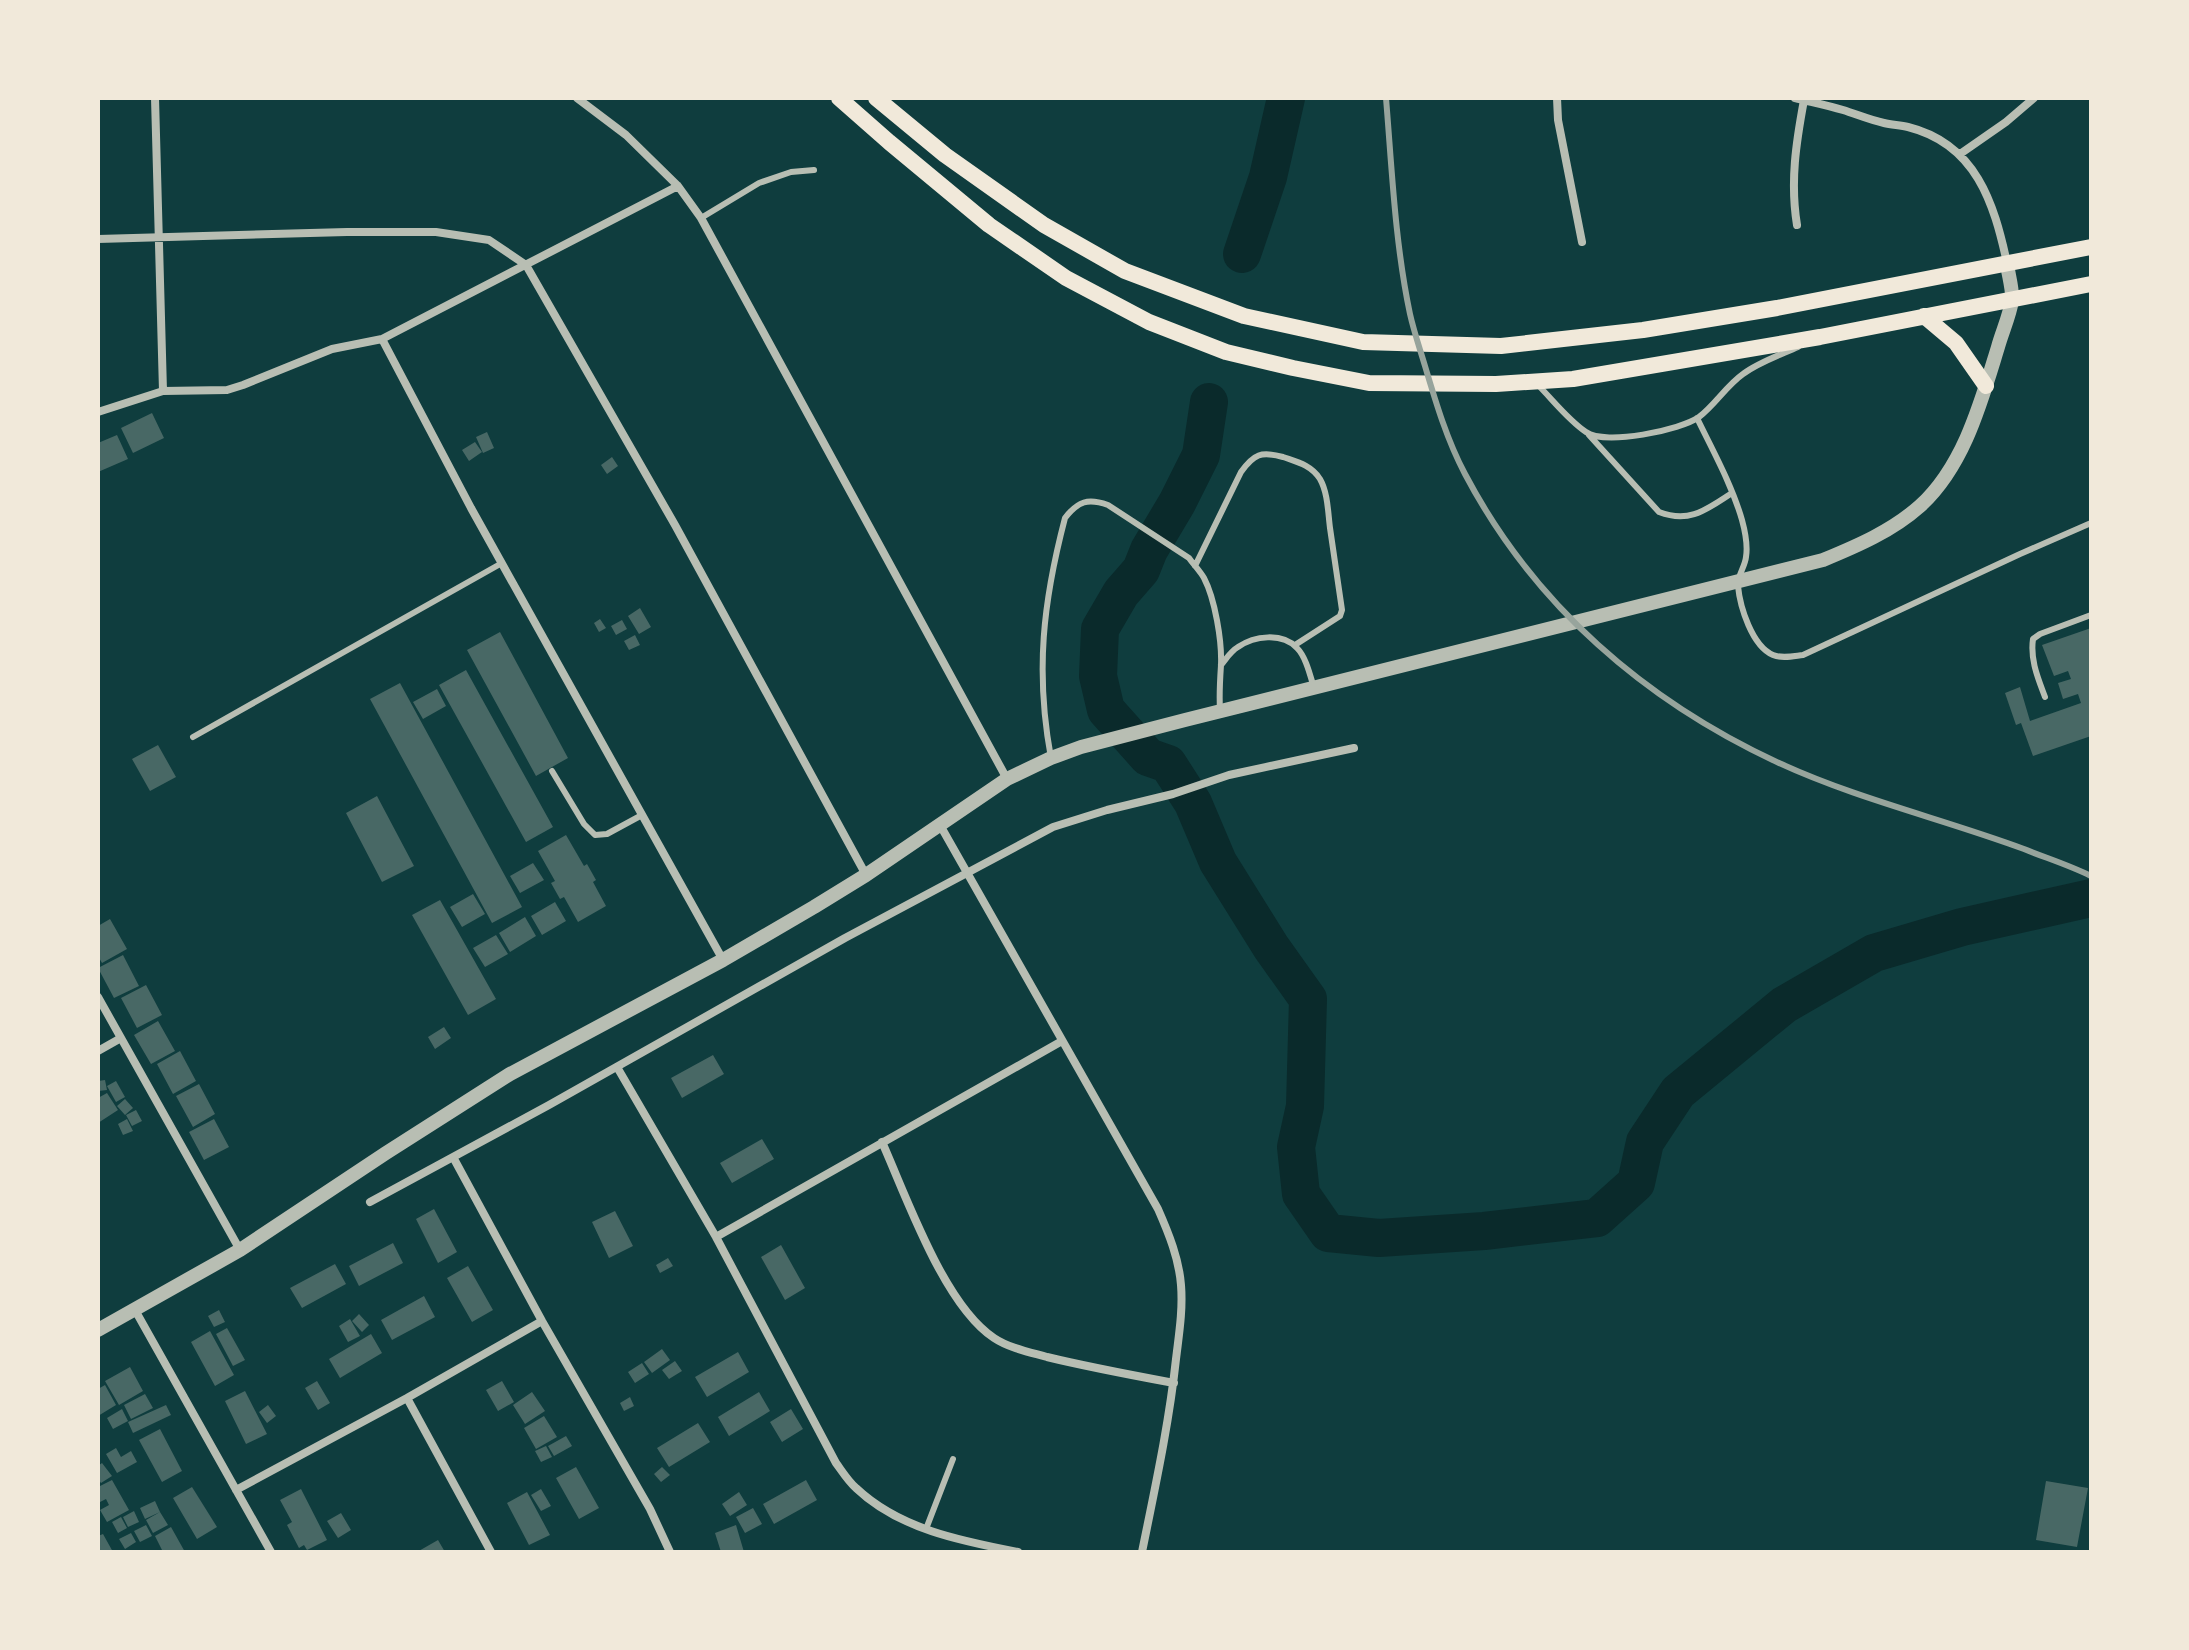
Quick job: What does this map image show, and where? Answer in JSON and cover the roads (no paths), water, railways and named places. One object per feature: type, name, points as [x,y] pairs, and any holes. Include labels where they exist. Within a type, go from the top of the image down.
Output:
[{"type":"main road","points":[[839,98],[989,225],[1053,269],[1149,322],[1226,352],[1369,383],[1496,384],[1573,379],[1820,337],[2091,284]]},
{"type":"main road","points":[[876,98],[945,155],[1044,225],[1125,271],[1244,316],[1363,342],[1501,346],[1567,340],[1777,308],[2091,247]]},
{"type":"main road","points":[[1924,316],[1956,343],[1986,386]]},
{"type":"street","points":[[155,98],[163,391]]},
{"type":"street","points":[[577,98],[626,135],[678,186],[701,218],[1007,779]]},
{"type":"street","points":[[1557,98],[1558,120],[1582,242]]},
{"type":"street","points":[[1960,154],[2034,98]]},
{"type":"street","points":[[98,1330],[240,1250],[510,1074],[723,960],[866,875],[1007,779],[1051,758],[1081,747],[1220,711],[1823,560],[1891,528],[1920,506],[1941,483],[1957,458],[1986,386],[2012,299],[1998,222],[1990,199],[1960,154],[1934,137],[1909,127],[1882,123],[1799,99],[1793,172],[1797,225]]},
{"type":"street","points":[[98,412],[163,391],[227,390],[332,349],[382,339],[678,186]]},
{"type":"street","points":[[98,239],[436,232],[489,240],[526,265],[668,511],[866,875]]},
{"type":"street","points":[[382,339],[502,563],[723,960]]},
{"type":"street","points":[[370,1202],[845,938],[1053,827],[1229,775],[1354,748]]},
{"type":"street","points":[[940,825],[1158,1209],[1176,1257],[1181,1284],[1181,1316],[1174,1383],[1142,1552]]},
{"type":"street","points":[[98,997],[240,1250]]},
{"type":"street","points":[[98,1051],[121,1038]]},
{"type":"street","points":[[716,1237],[1062,1041]]},
{"type":"street","points":[[617,1067],[716,1237],[836,1463],[854,1487],[878,1506],[909,1523],[951,1537],[1018,1552]]},
{"type":"street","points":[[882,1142],[947,1283],[973,1321],[996,1340],[1065,1361],[1174,1383]]},
{"type":"street","points":[[453,1157],[542,1321],[650,1509],[670,1552]]},
{"type":"street","points":[[135,1310],[271,1552]]},
{"type":"street","points":[[236,1490],[542,1321]]},
{"type":"street","points":[[407,1398],[491,1552]]},
{"type":"lane","points":[[701,218],[759,183],[791,172],[814,170]]},
{"type":"lane","points":[[1588,434],[1624,438],[1677,426],[1697,418],[1746,371],[1820,337]]},
{"type":"lane","points":[[1534,381],[1588,434],[1659,512],[1670,516],[1694,516],[1732,493]]},
{"type":"lane","points":[[1697,418],[1742,518],[1746,556],[1737,583],[1753,636],[1761,647],[1774,656],[1803,655],[2091,523]]},
{"type":"lane","points":[[1195,566],[1250,459],[1271,453],[1309,468],[1321,481],[1326,502],[1342,610],[1332,622],[1295,645]]},
{"type":"lane","points":[[1051,758],[1043,713],[1041,655],[1046,605],[1065,518],[1073,507],[1084,502],[1096,501],[1108,505],[1133,520],[1189,558],[1206,581],[1212,600],[1221,665],[1218,685],[1220,711]]},
{"type":"lane","points":[[193,737],[502,563]]},
{"type":"lane","points":[[2045,697],[2032,659],[2033,639],[2091,615]]},
{"type":"lane","points":[[1221,665],[1235,649],[1260,639],[1285,640],[1295,645],[1314,688]]},
{"type":"lane","points":[[552,771],[584,824],[595,835],[607,834],[642,815]]},
{"type":"lane","points":[[926,1529],[953,1459]]},
{"type":"waterway","points":[[1242,254],[1268,177],[1286,98]]},
{"type":"waterway","points":[[1209,402],[1201,455],[1141,570],[1121,593],[1100,629],[1098,676],[1106,710],[1148,757],[1168,764],[1193,803],[1218,862],[1308,999],[1305,1106],[1296,1147],[1301,1194],[1328,1233],[1379,1238],[1484,1231],[1597,1218],[1636,1183],[1645,1142],[1678,1092],[1784,1005],[1874,953],[1962,927],[2091,898]]},
{"type":"railway","points":[[1386,98],[1405,287],[1413,327],[1442,421],[1465,474],[1493,521],[1524,566],[1559,607],[1639,679],[1683,710],[1779,763],[2091,876]]}]
